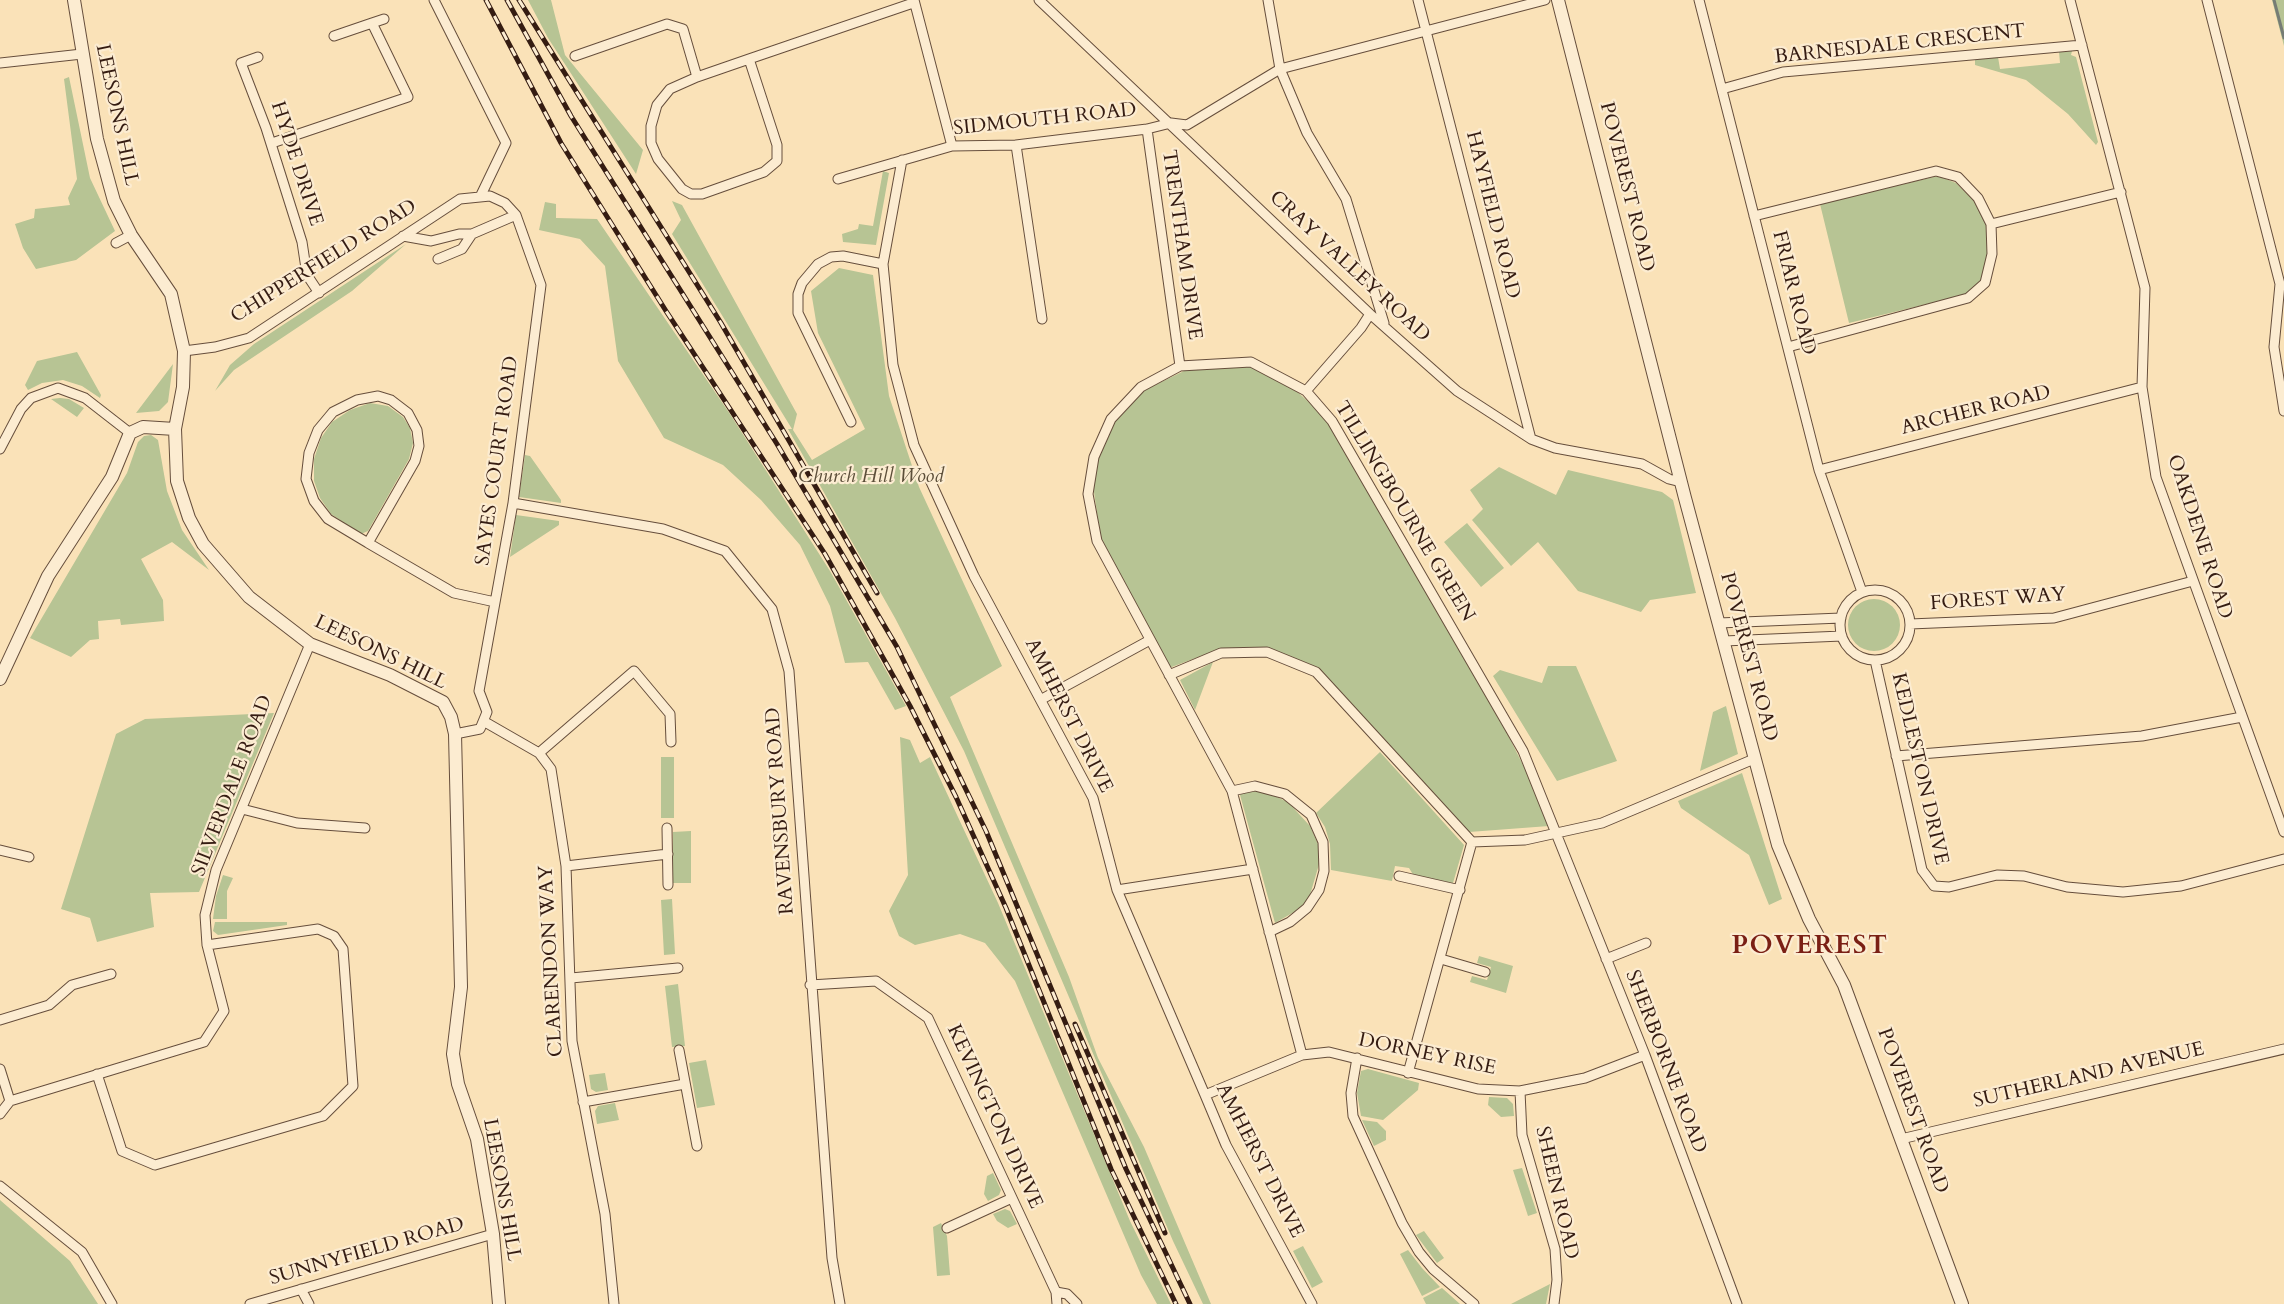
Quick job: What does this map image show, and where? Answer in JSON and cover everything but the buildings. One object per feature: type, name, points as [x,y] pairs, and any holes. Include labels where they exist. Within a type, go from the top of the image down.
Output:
[{"type":"street","name":"LEESONS HILL","points":[[74,0],[82,54],[114,201],[131,235],[171,294],[183,351],[183,387],[175,429],[177,481],[189,518],[203,544],[249,597],[310,644],[390,675],[443,702],[451,717],[455,734],[461,987],[453,1054],[458,1083],[477,1139],[493,1234],[499,1304]]},
{"type":"street","points":[[403,236],[431,241],[459,234],[472,234],[516,215],[498,199],[481,195],[506,143],[434,0]]},
{"type":"street","name":"CRAY VALLEY ROAD","points":[[1039,0],[1370,314],[1384,323],[1457,391],[1531,439],[1555,448],[1642,464],[1669,479],[1681,482]]},
{"type":"street","points":[[1268,0],[1280,69],[1308,133],[1346,199],[1384,323]]},
{"type":"street","name":"HAYFIELD ROAD","points":[[1418,0],[1531,439]]},
{"type":"street","name":"SIDMOUTH ROAD","points":[[838,179],[952,146],[1016,145],[1147,129],[1171,123],[1187,125],[1280,69],[1545,0]]},
{"type":"street","name":"POVEREST ROAD","points":[[1558,0],[1681,482],[1778,845],[1809,919],[1844,985],[1962,1304]]},
{"type":"street","name":"FRIAR ROAD","points":[[1699,0],[1819,470],[1862,592]]},
{"type":"street","name":"OAKDENE ROAD","points":[[2070,0],[2145,288],[2142,387],[2156,477],[2284,832]]},
{"type":"street","points":[[2206,0],[2280,284],[2274,347],[2284,411]]},
{"type":"street","points":[[749,59],[777,145],[777,161],[764,172],[702,194],[691,194],[682,189],[658,159],[651,143],[651,126],[657,105],[670,89],[698,77],[749,59],[914,2],[952,146]]},
{"type":"street","points":[[334,36],[384,19]]},
{"type":"street","points":[[272,143],[408,97],[372,23]]},
{"type":"street","points":[[575,56],[667,24],[683,29],[698,77]]},
{"type":"street","name":"BARNESDALE CRESCENT","points":[[1722,89],[1783,72],[2082,45]]},
{"type":"street","points":[[0,63],[82,54]]},
{"type":"street","name":"HYDE DRIVE","points":[[258,57],[242,63],[272,143],[303,242],[307,275],[319,293]]},
{"type":"street","name":"TRENTHAM DRIVE","points":[[1147,129],[1180,366]]},
{"type":"street","points":[[1016,145],[1042,319]]},
{"type":"street","name":"AMHERST DRIVE","points":[[902,160],[883,264],[892,365],[914,445],[974,576],[1042,699],[1093,798],[1117,890],[1226,1145],[1312,1304]]},
{"type":"street","points":[[1754,216],[1936,171],[1958,177],[1978,198],[1991,224],[1992,254],[1985,283],[1968,298],[1788,347]]},
{"type":"street","points":[[1991,224],[2121,192]]},
{"type":"street","name":"CHIPPERFIELD ROAD","points":[[183,351],[215,347],[249,338],[460,199],[481,195]]},
{"type":"street","name":"SAYES COURT ROAD","points":[[485,722],[487,712],[479,691],[513,503],[541,285],[516,215]]},
{"type":"street","points":[[438,259],[462,249],[472,234]]},
{"type":"street","points":[[116,243],[131,235]]},
{"type":"street","points":[[851,422],[798,313],[798,294],[802,283],[818,264],[831,257],[843,256],[883,264]]},
{"type":"street","points":[[1306,391],[1361,328],[1370,314]]},
{"type":"street","name":"TILLINGBOURNE GREEN","points":[[1302,1055],[1232,791],[1097,541],[1088,494],[1094,457],[1111,419],[1141,387],[1180,366],[1251,362],[1306,391],[1332,421],[1488,688],[1523,752],[1557,835]]},
{"type":"street","name":"ARCHER ROAD","points":[[1819,470],[2142,387]]},
{"type":"street","points":[[0,449],[21,409],[31,398],[58,388],[85,398],[130,433]]},
{"type":"street","points":[[368,543],[415,461],[419,446],[417,430],[408,413],[391,400],[378,396],[357,400],[333,412],[318,430],[309,453],[306,479],[314,501],[328,519],[368,543],[454,593],[495,602]]},
{"type":"street","points":[[0,679],[48,576],[112,477],[130,433],[143,427],[175,429]]},
{"type":"street","name":"RAVENSBURY ROAD","points":[[513,503],[663,529],[725,551],[772,609],[789,671],[804,850],[810,985],[832,1258],[840,1304]]},
{"type":"street","name":"FOREST WAY","points":[[1910,624],[2054,618],[2193,581]]},
{"type":"street","name":"FOREST WAY","points":[[1862,592],[1884,591],[1894,596],[1908,613],[1910,624],[1904,645],[1886,658],[1875,660]]},
{"type":"street","points":[[1862,592],[1852,598],[1841,618],[1842,636],[1854,653],[1875,660]]},
{"type":"street","points":[[1719,624],[1841,618]]},
{"type":"street","points":[[1724,641],[1842,636]]},
{"type":"street","points":[[1042,699],[1150,640]]},
{"type":"street","name":"SILVERDALE ROAD","points":[[10,1101],[204,1042],[224,1011],[207,945],[206,915],[216,870],[310,644]]},
{"type":"street","points":[[1169,675],[1221,653],[1267,652],[1316,672],[1472,842],[1525,840],[1557,835],[1602,823],[1754,759]]},
{"type":"street","name":"KEDLESTON DRIVE","points":[[1875,660],[1922,870],[1934,886],[1949,887],[1997,875],[2024,876],[2067,887],[2123,892],[2181,886],[2284,859]]},
{"type":"street","points":[[455,734],[473,732],[480,729],[485,722],[539,753],[634,671],[670,714],[671,742]]},
{"type":"street","points":[[1896,756],[2142,736],[2242,717]]},
{"type":"street","name":"CLARENDON WAY","points":[[539,753],[551,769],[566,866],[572,978],[572,1041],[605,1214],[614,1304]]},
{"type":"street","points":[[1232,791],[1255,786],[1285,794],[1311,815],[1323,842],[1324,871],[1319,890],[1307,908],[1290,922],[1269,932]]},
{"type":"street","points":[[242,809],[297,823],[365,828]]},
{"type":"street","points":[[667,828],[668,885]]},
{"type":"street","name":"SHERBORNE ROAD","points":[[1557,835],[1645,1055],[1737,1304]]},
{"type":"street","points":[[1408,1073],[1472,842]]},
{"type":"street","points":[[0,850],[29,857]]},
{"type":"street","points":[[566,866],[668,854]]},
{"type":"street","points":[[1117,890],[1253,869]]},
{"type":"street","points":[[1399,876],[1460,890]]},
{"type":"street","points":[[97,1074],[122,1151],[155,1165],[323,1116],[352,1086],[343,949],[333,936],[318,929],[207,945]]},
{"type":"street","points":[[1606,959],[1646,943]]},
{"type":"street","points":[[1441,959],[1485,972]]},
{"type":"street","points":[[572,978],[678,968]]},
{"type":"street","points":[[0,1020],[49,1005],[72,985],[111,974]]},
{"type":"street","name":"KEVINGTON DRIVE","points":[[810,985],[876,981],[928,1018],[1056,1292]]},
{"type":"street","name":"SUTHERLAND AVENUE","points":[[1901,1139],[2284,1049]]},
{"type":"street","points":[[679,1050],[697,1146]]},
{"type":"street","name":"DORNEY RISE","points":[[1205,1095],[1302,1055],[1329,1052],[1478,1089],[1520,1091],[1585,1078],[1645,1055]]},
{"type":"street","points":[[1358,1058],[1351,1093],[1353,1116],[1402,1223],[1433,1269],[1474,1304]]},
{"type":"street","points":[[0,1069],[10,1101],[0,1114]]},
{"type":"street","points":[[583,1102],[685,1084]]},
{"type":"street","name":"SHEEN ROAD","points":[[1520,1091],[1522,1135],[1555,1249],[1557,1280],[1554,1304]]},
{"type":"street","points":[[0,1186],[82,1252],[112,1304]]},
{"type":"street","points":[[947,1228],[1012,1198]]},
{"type":"street","name":"SUNNYFIELD ROAD","points":[[250,1304],[493,1234]]},
{"type":"street","points":[[301,1289],[309,1304]]},
{"type":"street","points":[[1057,1304],[1056,1292],[1067,1294],[1077,1304]]},
{"type":"green space","points":[[528,0],[551,0],[565,55],[643,150],[636,174],[548,38]]},
{"type":"green space","points":[[2272,0],[2284,0],[2284,46]]},
{"type":"green space","points":[[2072,51],[2071,55],[2076,57],[2098,142],[2096,145],[2068,114],[2026,80],[1975,65],[1975,59],[1998,57],[2000,69],[2060,63],[2059,52]]},
{"type":"green space","points":[[69,77],[90,178],[115,231],[76,260],[36,269],[23,248],[15,224],[34,218],[35,209],[70,205],[68,198],[77,179],[64,79]]},
{"type":"green space","points":[[883,171],[889,173],[876,245],[843,242],[842,234],[858,229],[859,224],[873,226]]},
{"type":"green space","points":[[1938,176],[1956,183],[1974,201],[1986,225],[1989,253],[1984,277],[1973,290],[1964,295],[1849,323],[1820,204]]},
{"type":"green space","name":"Church Hill Wood","points":[[672,201],[682,205],[797,414],[793,430],[812,460],[865,429],[818,333],[811,291],[839,268],[873,275],[889,396],[919,487],[1002,666],[950,697],[1069,977],[1098,1058],[1144,1147],[1211,1304],[1203,1304],[1173,1241],[964,751],[895,618],[788,429],[792,429],[672,234],[681,220]]},
{"type":"green space","points":[[545,202],[556,204],[556,218],[597,219],[730,414],[830,571],[906,706],[895,710],[868,662],[845,663],[830,606],[800,545],[761,500],[723,465],[664,438],[618,361],[605,266],[580,239],[539,230]]},
{"type":"green space","points":[[406,244],[352,291],[234,370],[215,391],[230,365],[254,344]]},
{"type":"green space","points":[[77,352],[101,395],[100,398],[82,386],[63,380],[42,383],[28,390],[25,385],[37,361]]},
{"type":"green space","points":[[173,364],[168,402],[159,411],[136,413]]},
{"type":"green space","points":[[1250,367],[1291,386],[1325,417],[1493,705],[1528,775],[1549,826],[1469,832],[1315,667],[1270,649],[1220,649],[1169,668],[1101,541],[1093,485],[1098,455],[1115,421],[1143,391],[1188,369]]},
{"type":"green space","points":[[51,399],[69,399],[84,408],[77,417]]},
{"type":"green space","points":[[370,403],[388,406],[403,417],[410,428],[413,443],[409,459],[368,531],[361,534],[331,514],[320,498],[314,481],[314,459],[321,438],[332,422],[350,410]]},
{"type":"green space","points":[[151,435],[158,440],[167,491],[182,530],[209,570],[172,542],[141,559],[163,600],[164,621],[121,625],[120,619],[98,621],[99,639],[90,640],[71,657],[30,638],[127,473],[138,442],[144,436]]},
{"type":"green space","points":[[525,455],[530,456],[561,503],[519,497]]},
{"type":"green space","points":[[1499,467],[1556,495],[1568,470],[1662,492],[1673,500],[1696,593],[1650,600],[1641,612],[1578,591],[1538,542],[1511,566],[1472,520],[1483,509],[1470,490]]},
{"type":"green space","points":[[516,515],[559,521],[559,525],[510,557]]},
{"type":"green space","points":[[1467,523],[1504,568],[1481,587],[1444,542]]},
{"type":"green space","points":[[1869,599],[1879,599],[1893,606],[1900,625],[1893,644],[1879,651],[1869,651],[1859,647],[1852,640],[1848,630],[1848,620],[1852,610],[1859,603]]},
{"type":"green space","points":[[1213,662],[1195,710],[1180,680]]},
{"type":"green space","points":[[1548,666],[1576,666],[1617,761],[1557,781],[1493,676],[1500,670],[1542,683]]},
{"type":"green space","points":[[1726,706],[1738,754],[1700,771],[1713,712]]},
{"type":"green space","points":[[274,713],[199,892],[150,893],[154,927],[97,942],[90,918],[61,909],[116,734],[145,719]]},
{"type":"green space","points":[[900,737],[910,740],[920,763],[930,757],[998,903],[1130,1221],[1171,1304],[1157,1304],[1141,1275],[1015,981],[985,943],[960,934],[915,945],[899,936],[889,911],[908,875]]},
{"type":"green space","points":[[1380,752],[1464,845],[1453,883],[1414,876],[1409,868],[1395,866],[1392,881],[1331,870],[1330,844],[1325,827],[1316,813]]},
{"type":"green space","points":[[661,757],[674,757],[674,818],[661,818]]},
{"type":"green space","points":[[1742,773],[1782,899],[1769,905],[1749,855],[1681,808],[1678,801]]},
{"type":"green space","points":[[1245,791],[1265,792],[1288,802],[1310,826],[1318,844],[1320,861],[1310,895],[1301,908],[1275,923],[1240,795]]},
{"type":"green space","points":[[691,831],[691,883],[673,883],[673,832]]},
{"type":"green space","points":[[223,875],[233,878],[227,891],[227,919],[213,919],[216,896]]},
{"type":"green space","points":[[672,899],[675,954],[664,955],[661,900]]},
{"type":"green space","points":[[215,922],[287,922],[287,925],[218,935],[213,931]]},
{"type":"green space","points":[[1479,956],[1513,966],[1506,993],[1470,982],[1472,976],[1487,980],[1491,967],[1477,963]]},
{"type":"green space","points":[[678,984],[685,1046],[672,1047],[665,986]]},
{"type":"green space","points":[[706,1060],[715,1105],[697,1108],[689,1063]]},
{"type":"green space","points":[[1368,1069],[1419,1083],[1418,1090],[1383,1120],[1361,1116],[1357,1093],[1361,1071]]},
{"type":"green space","points":[[605,1073],[608,1090],[596,1092],[591,1089],[589,1075]]},
{"type":"green space","points":[[1489,1097],[1507,1098],[1513,1104],[1514,1116],[1501,1117],[1488,1105]]},
{"type":"green space","points":[[615,1103],[619,1120],[597,1124],[595,1111],[598,1106]]},
{"type":"green space","points":[[1362,1120],[1377,1122],[1386,1131],[1386,1140],[1374,1146]]},
{"type":"green space","points":[[1522,1168],[1537,1213],[1528,1216],[1513,1170]]},
{"type":"green space","points":[[993,1173],[1001,1190],[999,1195],[988,1201],[984,1194],[987,1176]]},
{"type":"green space","points":[[0,1200],[70,1261],[98,1304],[0,1304]]},
{"type":"green space","points":[[1005,1209],[1010,1211],[1017,1224],[1008,1228],[997,1221],[993,1214]]},
{"type":"green space","points":[[941,1223],[947,1236],[950,1275],[937,1276],[933,1227]]},
{"type":"green space","points":[[1424,1231],[1444,1258],[1437,1263],[1416,1235]]},
{"type":"green space","points":[[1303,1246],[1323,1282],[1312,1288],[1293,1251]]},
{"type":"green space","points":[[1408,1250],[1440,1287],[1422,1296],[1400,1254]]},
{"type":"green space","points":[[1550,1284],[1546,1304],[1511,1304]]},
{"type":"green space","points":[[1442,1288],[1460,1304],[1426,1304],[1423,1298]]},
{"type":"waterway","points":[[2274,0],[2284,38]]},
{"type":"railway","points":[[486,0],[561,143],[666,311],[825,554],[910,706],[956,797],[1006,908],[1111,1169],[1176,1304]]},
{"type":"railway","points":[[507,0],[571,116],[777,444],[897,647],[986,831],[1126,1169],[1190,1304]]},
{"type":"railway","points":[[519,0],[721,323],[877,593]]},
{"type":"railway","points":[[1075,1024],[1165,1233]]},
{"type":"district","name":"POVEREST","points":[[1810,947]]}]
